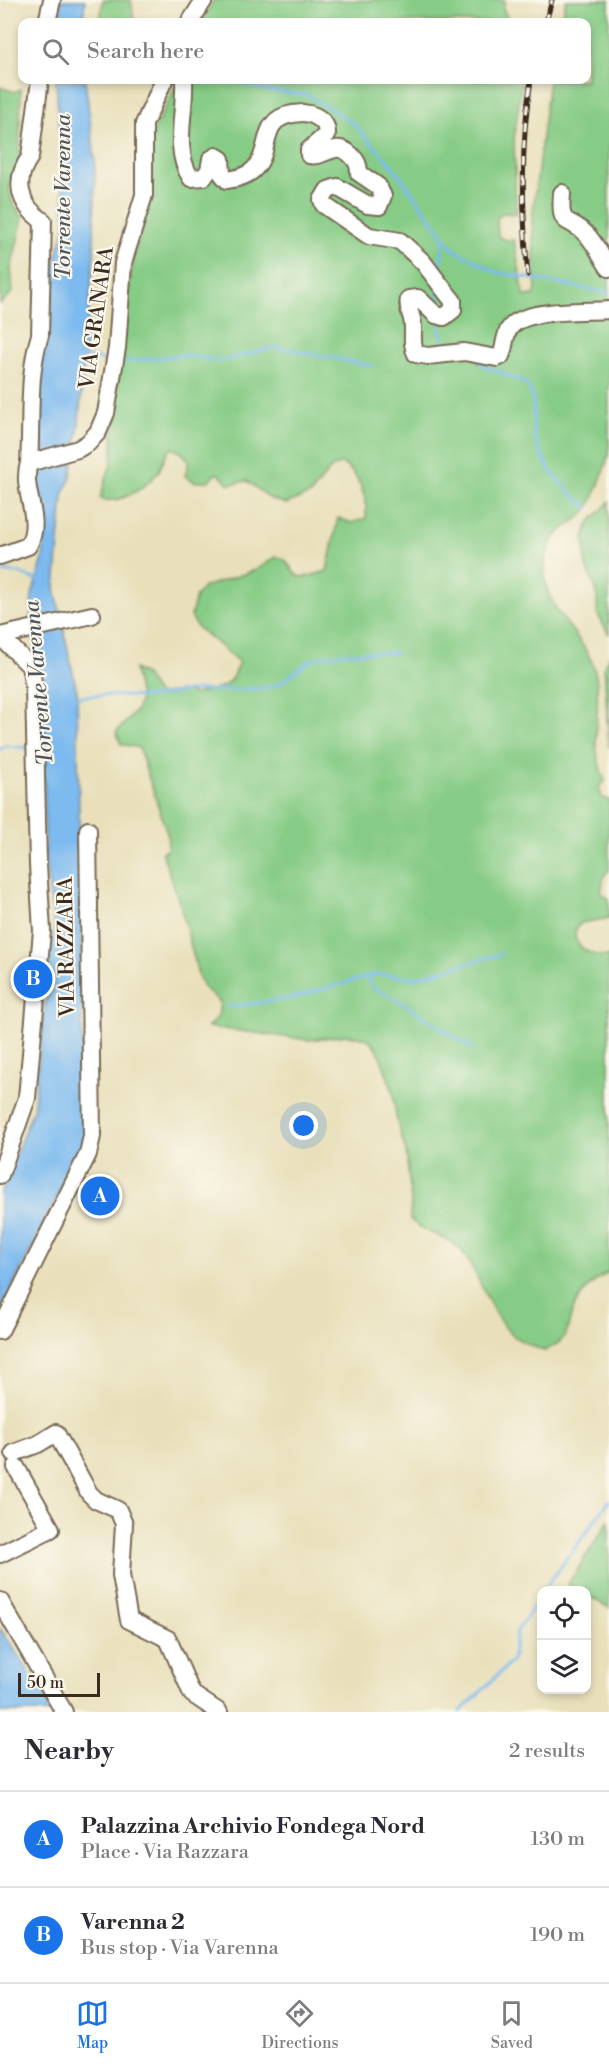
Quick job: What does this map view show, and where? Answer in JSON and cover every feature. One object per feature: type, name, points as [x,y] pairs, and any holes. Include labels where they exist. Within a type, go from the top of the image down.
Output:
[{"type":"street","points":[[48,18],[52,0]]},
{"type":"street","points":[[193,18],[204,0]]},
{"type":"street","points":[[0,556],[28,546],[33,537],[34,514],[26,473],[33,461],[30,398],[35,350],[40,335],[44,221],[32,213],[22,198],[19,181],[23,167],[23,130],[29,84]]},
{"type":"street","points":[[23,167],[30,157],[39,84]]},
{"type":"street","name":"VIA GRANARA","points":[[33,461],[78,449],[98,432],[106,413],[117,348],[123,263],[144,195],[144,124],[162,84]]},
{"type":"street","points":[[184,84],[181,138],[186,170],[191,178],[204,177],[210,170],[211,159],[216,156],[221,159],[222,174],[227,180],[254,170],[261,159],[269,132],[282,116],[306,112],[321,119],[327,129],[327,134],[309,150],[309,155],[315,156],[332,148],[345,150],[358,164],[360,173],[378,186],[383,196],[379,206],[368,205],[337,187],[328,190],[322,200],[324,205],[369,236],[400,241],[423,262],[453,301],[453,310],[448,316],[440,317],[418,298],[408,299],[414,328],[412,347],[416,354],[428,356],[464,352],[497,358],[501,356],[509,329],[520,319],[538,314],[609,310]]},
{"type":"street","points":[[562,193],[560,213],[563,219],[590,238],[609,268]]},
{"type":"street","points":[[0,1175],[27,1098],[42,931],[38,865],[34,687],[30,666],[20,654],[11,650],[0,636],[92,615]]},
{"type":"street","name":"VIA RAZZARA","points":[[0,1331],[88,1154],[92,1136],[88,830]]},
{"type":"street","points":[[0,1554],[51,1529],[15,1460],[56,1433],[88,1493],[96,1500],[117,1510],[124,1524],[122,1575],[129,1620],[168,1639],[192,1694],[219,1712]]},
{"type":"street","points":[[0,1601],[64,1712]]},
{"type":"green space","points":[[103,0],[131,0],[134,18],[101,18]]},
{"type":"green space","points":[[214,0],[505,0],[503,8],[507,18],[204,18]]},
{"type":"green space","points":[[566,0],[609,0],[609,455],[588,508],[553,540],[545,567],[546,585],[552,602],[584,647],[592,663],[598,695],[597,755],[605,781],[599,786],[602,798],[609,800],[609,871],[604,875],[601,894],[609,898],[609,918],[581,923],[575,936],[577,942],[588,952],[609,956],[609,1272],[586,1289],[572,1312],[565,1336],[544,1351],[521,1341],[506,1329],[492,1308],[468,1260],[456,1245],[423,1229],[410,1219],[411,1202],[406,1151],[397,1122],[393,1092],[378,1050],[368,1039],[346,1035],[309,1040],[208,1027],[218,1017],[220,1002],[204,988],[199,978],[181,908],[162,852],[168,849],[168,836],[139,748],[121,744],[116,732],[139,704],[139,691],[134,669],[145,675],[158,695],[180,691],[196,694],[224,686],[232,678],[239,662],[196,626],[191,616],[196,596],[204,587],[256,570],[276,557],[285,560],[298,576],[311,576],[327,571],[338,518],[352,523],[366,518],[364,494],[358,479],[348,467],[341,463],[330,469],[311,494],[286,504],[271,499],[247,481],[229,484],[217,473],[208,481],[195,482],[185,476],[189,461],[182,453],[172,448],[158,472],[147,484],[123,498],[107,500],[100,498],[112,461],[114,415],[129,287],[136,248],[150,202],[151,148],[155,128],[177,84],[521,84],[514,139],[516,214],[502,213],[497,219],[498,236],[505,240],[514,240],[524,296],[534,295],[536,290],[532,219],[549,84],[591,84],[591,18],[562,18]]},
{"type":"green space","points":[[0,87],[14,92],[21,89],[19,167],[9,187],[12,202],[23,218],[11,269],[13,292],[0,304]]},
{"type":"green space","points":[[609,502],[609,635],[597,613],[597,592],[586,566],[584,537],[589,523]]},
{"type":"green space","points":[[609,657],[609,748],[604,665]]},
{"type":"green space","points":[[609,1520],[609,1608],[591,1597],[591,1586],[568,1584]]},
{"type":"water","points":[[61,0],[85,0],[83,18],[59,18]]},
{"type":"water","points":[[56,84],[86,84],[95,160],[94,254],[78,432],[71,477],[63,495],[55,589],[77,692],[84,1142],[0,1312],[0,1194],[33,1110],[54,926],[45,859],[43,685],[30,622],[32,595],[43,559],[44,537],[37,493],[44,447],[36,417],[43,339],[51,318],[52,276],[65,226]]},
{"type":"water","points":[[0,1628],[56,1712],[0,1712]]},
{"type":"waterway","points":[[243,84],[269,91],[308,95],[353,123],[395,169],[453,249],[496,272],[609,293]]},
{"type":"waterway","points":[[439,273],[444,238]]},
{"type":"waterway","points":[[437,306],[438,292]]},
{"type":"waterway","points":[[438,321],[444,343],[454,346]]},
{"type":"waterway","points":[[121,362],[184,355],[220,361],[276,347],[373,366]]},
{"type":"waterway","points":[[82,356],[108,361]]},
{"type":"waterway","points":[[481,360],[482,365],[526,383],[532,397],[535,438],[543,459],[563,486],[588,508]]},
{"type":"waterway","points":[[0,571],[19,573],[41,582]]},
{"type":"waterway","points":[[73,698],[100,695],[152,697],[196,690],[269,687],[285,680],[307,663],[325,656],[350,653],[396,653]]},
{"type":"waterway","name":"Torrente Varenna","points":[[0,749],[5,746],[30,748]]},
{"type":"waterway","points":[[228,1007],[292,998],[377,974],[415,978],[501,954]]},
{"type":"waterway","points":[[367,977],[372,987],[402,1002],[472,1048]]},
{"type":"waterway","points":[[547,1586],[609,1501]]},
{"type":"waterway","points":[[460,1712],[512,1661],[517,1631],[537,1602]]},
{"type":"railway","points":[[547,18],[552,0]]},
{"type":"railway","points":[[528,275],[523,177],[525,128],[530,84]]},
{"type":"place","name":"Varenna 2","points":[[33,979]]},
{"type":"place","name":"Palazzina Archivio Fondega Nord","points":[[100,1196]]}]
